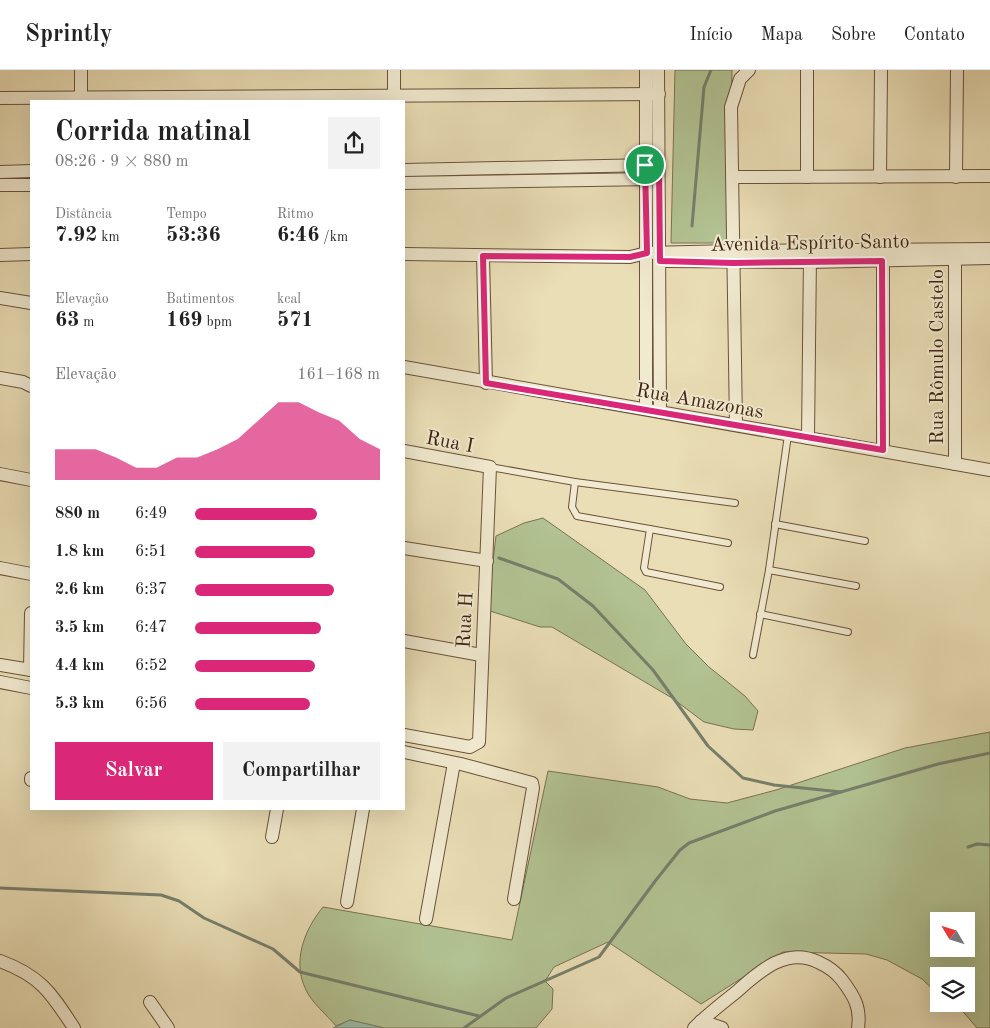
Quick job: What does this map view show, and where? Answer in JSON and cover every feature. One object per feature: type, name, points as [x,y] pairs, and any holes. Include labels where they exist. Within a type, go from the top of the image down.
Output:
[{"type":"street","points":[[81,70],[81,100]]},
{"type":"street","points":[[394,70],[394,99]]},
{"type":"street","points":[[646,70],[645,179],[653,257],[660,412]]},
{"type":"street","points":[[646,409],[653,257],[659,179],[658,70]]},
{"type":"street","points":[[736,424],[733,177],[730,107],[740,79],[749,70]]},
{"type":"street","points":[[807,177],[808,70]]},
{"type":"street","points":[[880,177],[881,70]]},
{"type":"street","points":[[956,177],[957,70]]},
{"type":"street","points":[[0,98],[81,100],[394,99],[659,94]]},
{"type":"street","points":[[405,170],[659,165]]},
{"type":"street","points":[[0,172],[30,171]]},
{"type":"street","points":[[733,177],[990,176]]},
{"type":"street","points":[[405,183],[659,179]]},
{"type":"street","points":[[0,185],[30,185]]},
{"type":"street","name":"Avenida Espírito Santo","points":[[810,257],[882,261],[990,250]]},
{"type":"street","points":[[0,255],[30,254]]},
{"type":"street","name":"Avenida Espírito Santo","points":[[405,254],[810,257],[955,254],[990,258]]},
{"type":"street","name":"Rua Rômulo Castelo","points":[[955,254],[955,464]]},
{"type":"street","points":[[483,256],[486,383]]},
{"type":"street","points":[[808,438],[810,257]]},
{"type":"street","points":[[882,261],[883,450]]},
{"type":"street","points":[[0,298],[30,303]]},
{"type":"street","name":"Rua Amazonas","points":[[405,367],[486,383],[736,424],[990,470]]},
{"type":"street","points":[[0,378],[23,382],[30,386]]},
{"type":"street","name":"Rua I","points":[[405,451],[490,468]]},
{"type":"street","name":"Rua H","points":[[465,747],[474,746],[480,740],[481,655],[490,468]]},
{"type":"street","points":[[0,474],[30,480]]},
{"type":"street","points":[[405,548],[487,561]]},
{"type":"street","points":[[0,568],[30,574]]},
{"type":"street","points":[[405,641],[481,655]]},
{"type":"street","points":[[0,664],[30,670]]},
{"type":"street","points":[[0,682],[30,688]]},
{"type":"street","points":[[405,735],[465,747],[458,764],[426,918]]},
{"type":"street","points":[[405,752],[529,781],[532,785],[514,899]]},
{"type":"street","points":[[272,837],[277,810]]},
{"type":"street","points":[[347,902],[363,810]]},
{"type":"street","points":[[698,1025],[757,974],[782,959],[795,956],[812,959],[828,966],[840,977],[856,1000],[859,1010],[858,1028]]},
{"type":"street","points":[[0,961],[16,967],[44,985],[74,1028]]},
{"type":"street","points":[[150,1002],[168,1028]]},
{"type":"street","points":[[698,1025],[722,1028]]},
{"type":"lane","points":[[753,655],[769,570],[788,434]]},
{"type":"lane","points":[[490,468],[575,482],[735,503]]},
{"type":"lane","points":[[575,482],[572,507],[577,516],[728,543]]},
{"type":"lane","points":[[775,524],[865,541]]},
{"type":"lane","points":[[650,529],[644,568],[646,572],[720,587]]},
{"type":"lane","points":[[769,570],[856,586]]},
{"type":"lane","points":[[760,614],[848,632]]},
{"type":"shaded area","points":[[675,70],[732,70],[728,243],[671,243]]},
{"type":"shaded area","points":[[543,518],[645,590],[686,644],[709,667],[745,696],[758,711],[753,730],[734,729],[704,722],[672,698],[552,627],[540,627],[487,610],[496,536],[524,523]]},
{"type":"shaded area","points":[[990,732],[990,1028],[977,1028],[963,1012],[975,1012],[975,967],[930,967],[930,987],[922,979],[887,960],[866,954],[783,952],[701,1004],[608,942],[554,967],[545,981],[553,989],[552,1009],[536,1028],[384,1028],[350,1020],[336,1026],[306,990],[300,968],[302,947],[310,926],[323,907],[512,940],[548,771],[658,787],[690,799],[727,803],[776,790],[905,748]]},
{"type":"shaded area","points":[[350,1020],[384,1028],[333,1028]]},
{"type":"waterway","points":[[692,226],[704,87],[711,70]]},
{"type":"waterway","points":[[499,558],[558,579],[593,606],[653,670],[708,746],[743,778],[774,785],[841,792]]},
{"type":"waterway","points":[[464,1028],[506,998],[599,957],[656,880],[680,850],[689,843],[775,811],[938,764],[990,753]]},
{"type":"waterway","points":[[968,847],[977,844],[990,845]]},
{"type":"waterway","points":[[0,888],[161,895],[179,901],[204,918],[273,949],[300,972],[479,1016]]},
{"type":"route","points":[[645,165],[659,165],[660,261],[733,263],[882,261],[883,450],[486,383],[483,256],[630,257],[647,253],[645,165]]}]
